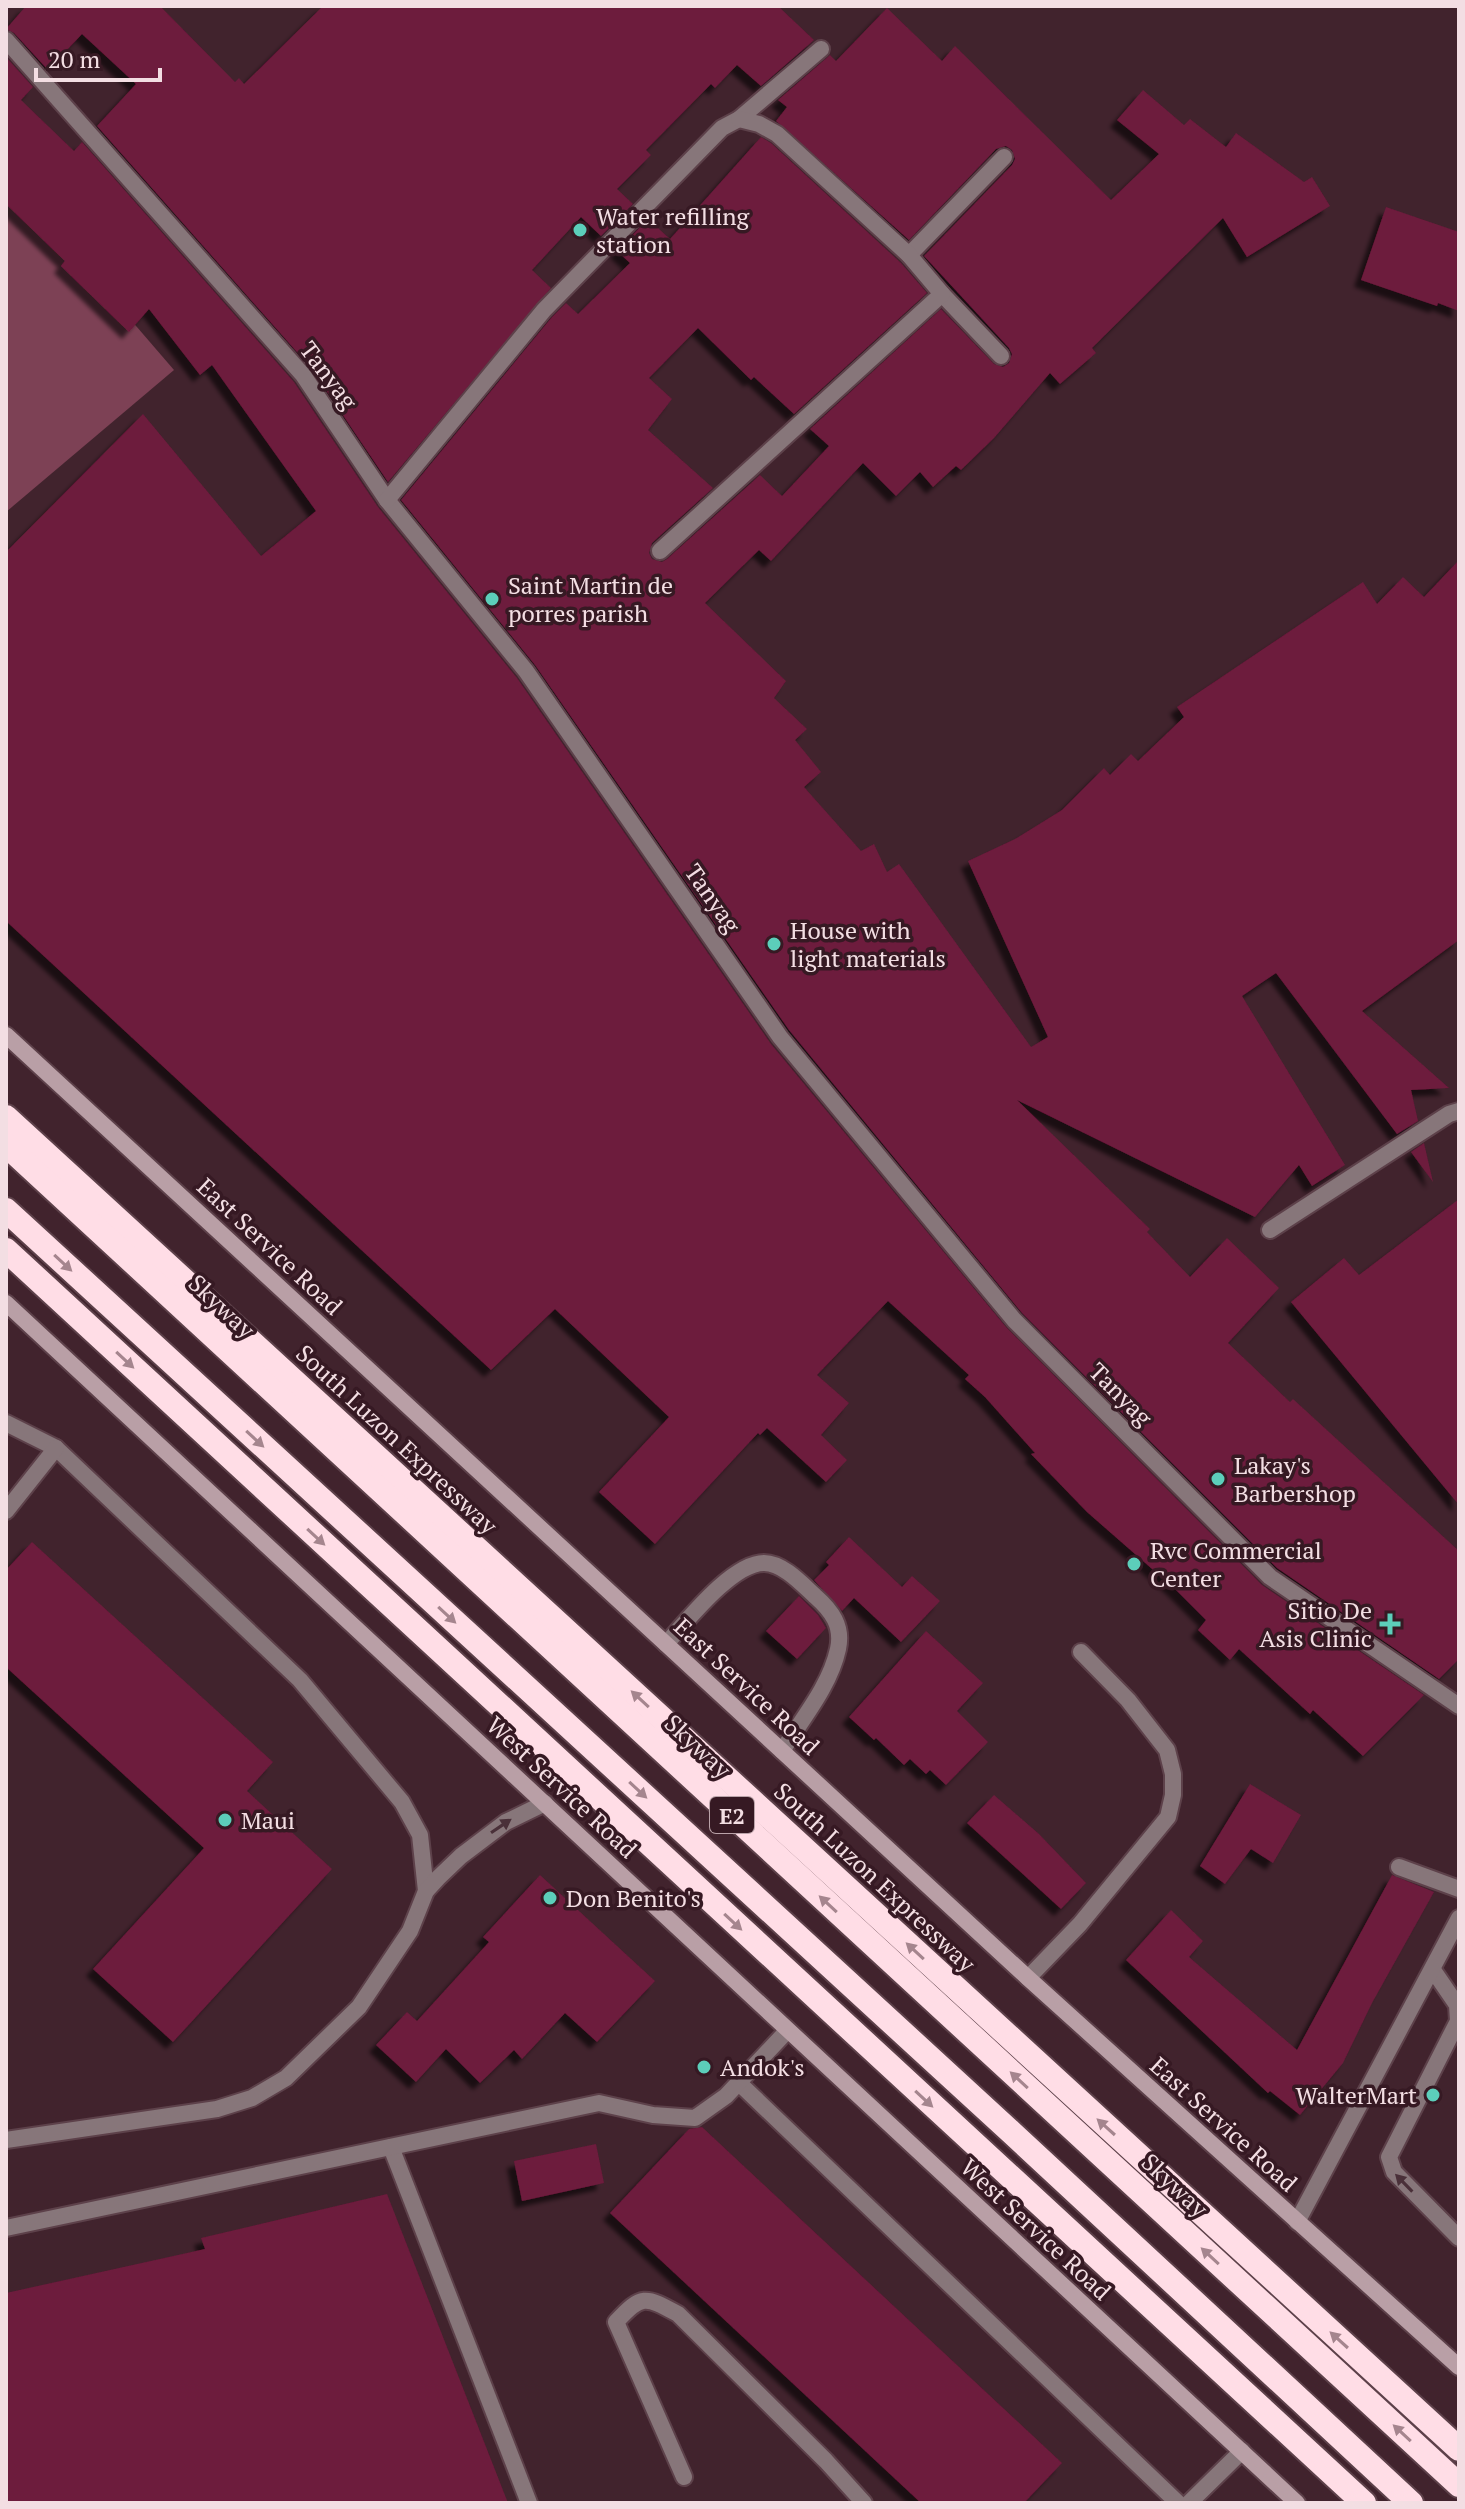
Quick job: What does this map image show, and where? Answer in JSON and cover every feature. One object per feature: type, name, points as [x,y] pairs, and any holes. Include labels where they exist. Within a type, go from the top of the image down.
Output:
[{"type":"highway","name":"South Luzon Expressway","points":[[6,1117],[1459,2449]]},
{"type":"highway","name":"Skyway","points":[[6,1145],[1459,2485]]},
{"type":"highway","name":"E2","points":[[6,1210],[1411,2503]]},
{"type":"highway","points":[[6,1250],[1364,2503]]},
{"type":"main road","name":"East Service Road","points":[[6,1035],[1028,1978],[1459,2367]]},
{"type":"main road","name":"West Service Road","points":[[6,1303],[1297,2503]]},
{"type":"street","name":"Tanyag","points":[[6,40],[303,375],[387,500],[526,671],[780,1037],[1014,1320],[1270,1577],[1459,1706]]},
{"type":"street","points":[[387,500],[544,310],[722,128],[739,119],[821,49]]},
{"type":"street","points":[[739,119],[759,124],[777,134],[909,255],[1001,356]]},
{"type":"street","points":[[909,255],[1004,157]]},
{"type":"street","points":[[660,551],[942,294]]},
{"type":"street","points":[[1270,1230],[1449,1114],[1459,1111]]},
{"type":"street","points":[[6,1423],[56,1448],[300,1680],[402,1802],[420,1835],[426,1891]]},
{"type":"street","points":[[6,1511],[56,1448]]},
{"type":"street","points":[[666,1644],[722,1584],[738,1572],[764,1563],[783,1569],[818,1598],[839,1622],[839,1645],[832,1671],[782,1751]]},
{"type":"street","points":[[1028,1978],[1080,1924],[1168,1817],[1173,1795],[1173,1774],[1167,1750],[1128,1700],[1081,1652]]},
{"type":"street","points":[[6,2140],[217,2109],[252,2098],[286,2078],[359,2007],[410,1931],[426,1891],[461,1856],[500,1826],[545,1803]]},
{"type":"street","points":[[1399,1867],[1459,1889]]},
{"type":"street","points":[[1297,2222],[1459,1918]]},
{"type":"street","points":[[1433,1970],[1457,2005],[1458,2021],[1389,2157],[1394,2172],[1459,2238]]},
{"type":"street","points":[[6,2228],[599,2103],[653,2115],[695,2118],[739,2083],[787,2031]]},
{"type":"street","points":[[739,2083],[1178,2503]]},
{"type":"street","points":[[391,2147],[529,2503]]},
{"type":"street","points":[[684,2477],[616,2322],[634,2303],[653,2300],[678,2314],[864,2503]]},
{"type":"street","points":[[1189,2503],[1242,2451]]},
{"type":"shaded area","points":[[6,175],[174,370],[6,512]]},
{"type":"building","points":[[26,6],[160,6],[235,82],[239,78],[244,84],[323,6],[778,6],[814,40],[761,86],[737,65],[715,88],[711,84],[646,150],[651,155],[617,189],[633,204],[601,236],[581,217],[532,270],[551,288],[388,482],[311,368],[97,126],[136,84],[82,34],[48,70],[14,33],[6,29]]},
{"type":"building","points":[[887,8],[942,61],[955,46],[1111,200],[1159,154],[1117,120],[1143,90],[1184,125],[1190,119],[1226,147],[1236,133],[1304,182],[1312,177],[1330,206],[1247,257],[1223,218],[1092,348],[1096,353],[1060,384],[1050,373],[994,438],[961,470],[956,466],[933,487],[920,472],[896,496],[863,463],[771,561],[759,550],[705,603],[786,681],[774,698],[807,729],[795,740],[821,772],[804,787],[861,851],[874,844],[887,872],[899,864],[1031,1047],[1048,1037],[968,861],[1015,839],[1062,810],[1104,768],[1110,775],[1131,754],[1138,761],[1184,717],[1177,707],[1363,582],[1377,604],[1403,577],[1424,597],[1459,560],[1459,940],[1362,1011],[1449,1088],[1411,1090],[1418,1121],[1397,1134],[1276,973],[1242,996],[1345,1165],[1312,1186],[1299,1165],[1255,1217],[1017,1100],[1150,1229],[1147,1232],[1190,1277],[1227,1238],[1279,1288],[1228,1343],[1459,1551],[1459,1659],[1439,1679],[1277,1568],[1022,1313],[789,1030],[535,665],[401,500],[552,317],[566,303],[578,314],[630,263],[617,251],[648,219],[670,239],[761,137],[901,263],[927,293],[794,414],[754,377],[751,380],[698,328],[649,378],[672,399],[648,430],[713,488],[652,543],[649,553],[652,559],[662,562],[667,559],[760,475],[782,496],[829,446],[810,429],[941,309],[994,364],[1003,367],[1009,363],[1012,354],[1009,348],[924,256],[1012,165],[1015,159],[1012,150],[1006,146],[996,149],[909,240],[776,121],[787,107],[778,100],[830,55],[836,61]]},
{"type":"building","points":[[6,57],[33,87],[21,100],[74,151],[82,142],[294,382],[378,507],[517,678],[771,1044],[1006,1327],[1262,1585],[1424,1695],[1363,1756],[1313,1710],[1310,1714],[1239,1649],[1230,1660],[1198,1630],[1206,1620],[1087,1512],[1031,1454],[1035,1453],[985,1397],[965,1379],[969,1375],[888,1301],[817,1375],[849,1403],[821,1435],[847,1460],[826,1482],[767,1428],[760,1435],[758,1433],[655,1544],[599,1492],[669,1417],[555,1309],[491,1370],[6,921],[6,552],[143,414],[261,556],[316,511],[212,365],[200,375],[149,309],[129,332],[61,266],[65,261],[6,204]]},
{"type":"building","points":[[1386,207],[1459,232],[1459,311],[1361,280]]},
{"type":"building","points":[[1424,1143],[1433,1182],[1411,1152]]},
{"type":"building","points":[[1459,1199],[1459,1505],[1291,1302],[1344,1258],[1359,1275]]},
{"type":"building","points":[[849,1537],[902,1587],[912,1576],[940,1601],[901,1642],[854,1598],[842,1611],[814,1580]]},
{"type":"building","name":"Maui","points":[[32,1542],[273,1762],[247,1791],[332,1869],[173,2042],[93,1969],[204,1848],[6,1667],[6,1570]]},
{"type":"building","points":[[799,1596],[826,1628],[797,1659],[766,1631]]},
{"type":"building","points":[[926,1631],[983,1683],[957,1711],[988,1742],[946,1785],[930,1770],[926,1774],[910,1759],[904,1765],[849,1717]]},
{"type":"building","points":[[1250,1784],[1301,1815],[1273,1863],[1251,1849],[1225,1884],[1200,1866]]},
{"type":"building","points":[[994,1795],[1039,1834],[1086,1883],[1061,1909],[967,1823]]},
{"type":"building","points":[[540,1875],[655,1981],[597,2042],[565,2013],[522,2059],[514,2050],[480,2083],[446,2049],[416,2082],[376,2045],[407,2012],[417,2021],[489,1942],[483,1937]]},
{"type":"building","points":[[1392,1875],[1434,1892],[1372,2003],[1343,2063],[1300,2115],[1270,2091],[1268,2093],[1126,1960],[1171,1910],[1203,1941],[1189,1957],[1297,2050]]},
{"type":"building","points":[[702,2127],[1062,2463],[1024,2503],[921,2503],[610,2213],[689,2129]]},
{"type":"building","points":[[596,2144],[604,2183],[522,2201],[514,2161]]},
{"type":"building","points":[[387,2194],[508,2503],[6,2503],[6,2293],[205,2249],[201,2238]]},
{"type":"place","name":"Water refilling station","points":[[580,230]]},
{"type":"place","name":"Saint Martin de porres parish","points":[[492,599]]},
{"type":"place","name":"House with light materials","points":[[774,944]]},
{"type":"place","name":"Lakay's Barbershop","points":[[1218,1479]]},
{"type":"place","name":"Rvc Commercial Center","points":[[1134,1564]]},
{"type":"place","name":"Sitio De Asis Clinic","points":[[1390,1624]]},
{"type":"place","name":"Maui","points":[[225,1820]]},
{"type":"place","name":"Don Benito's","points":[[550,1898]]},
{"type":"place","name":"Andok's","points":[[704,2067]]},
{"type":"place","name":"WalterMart","points":[[1433,2095]]}]
